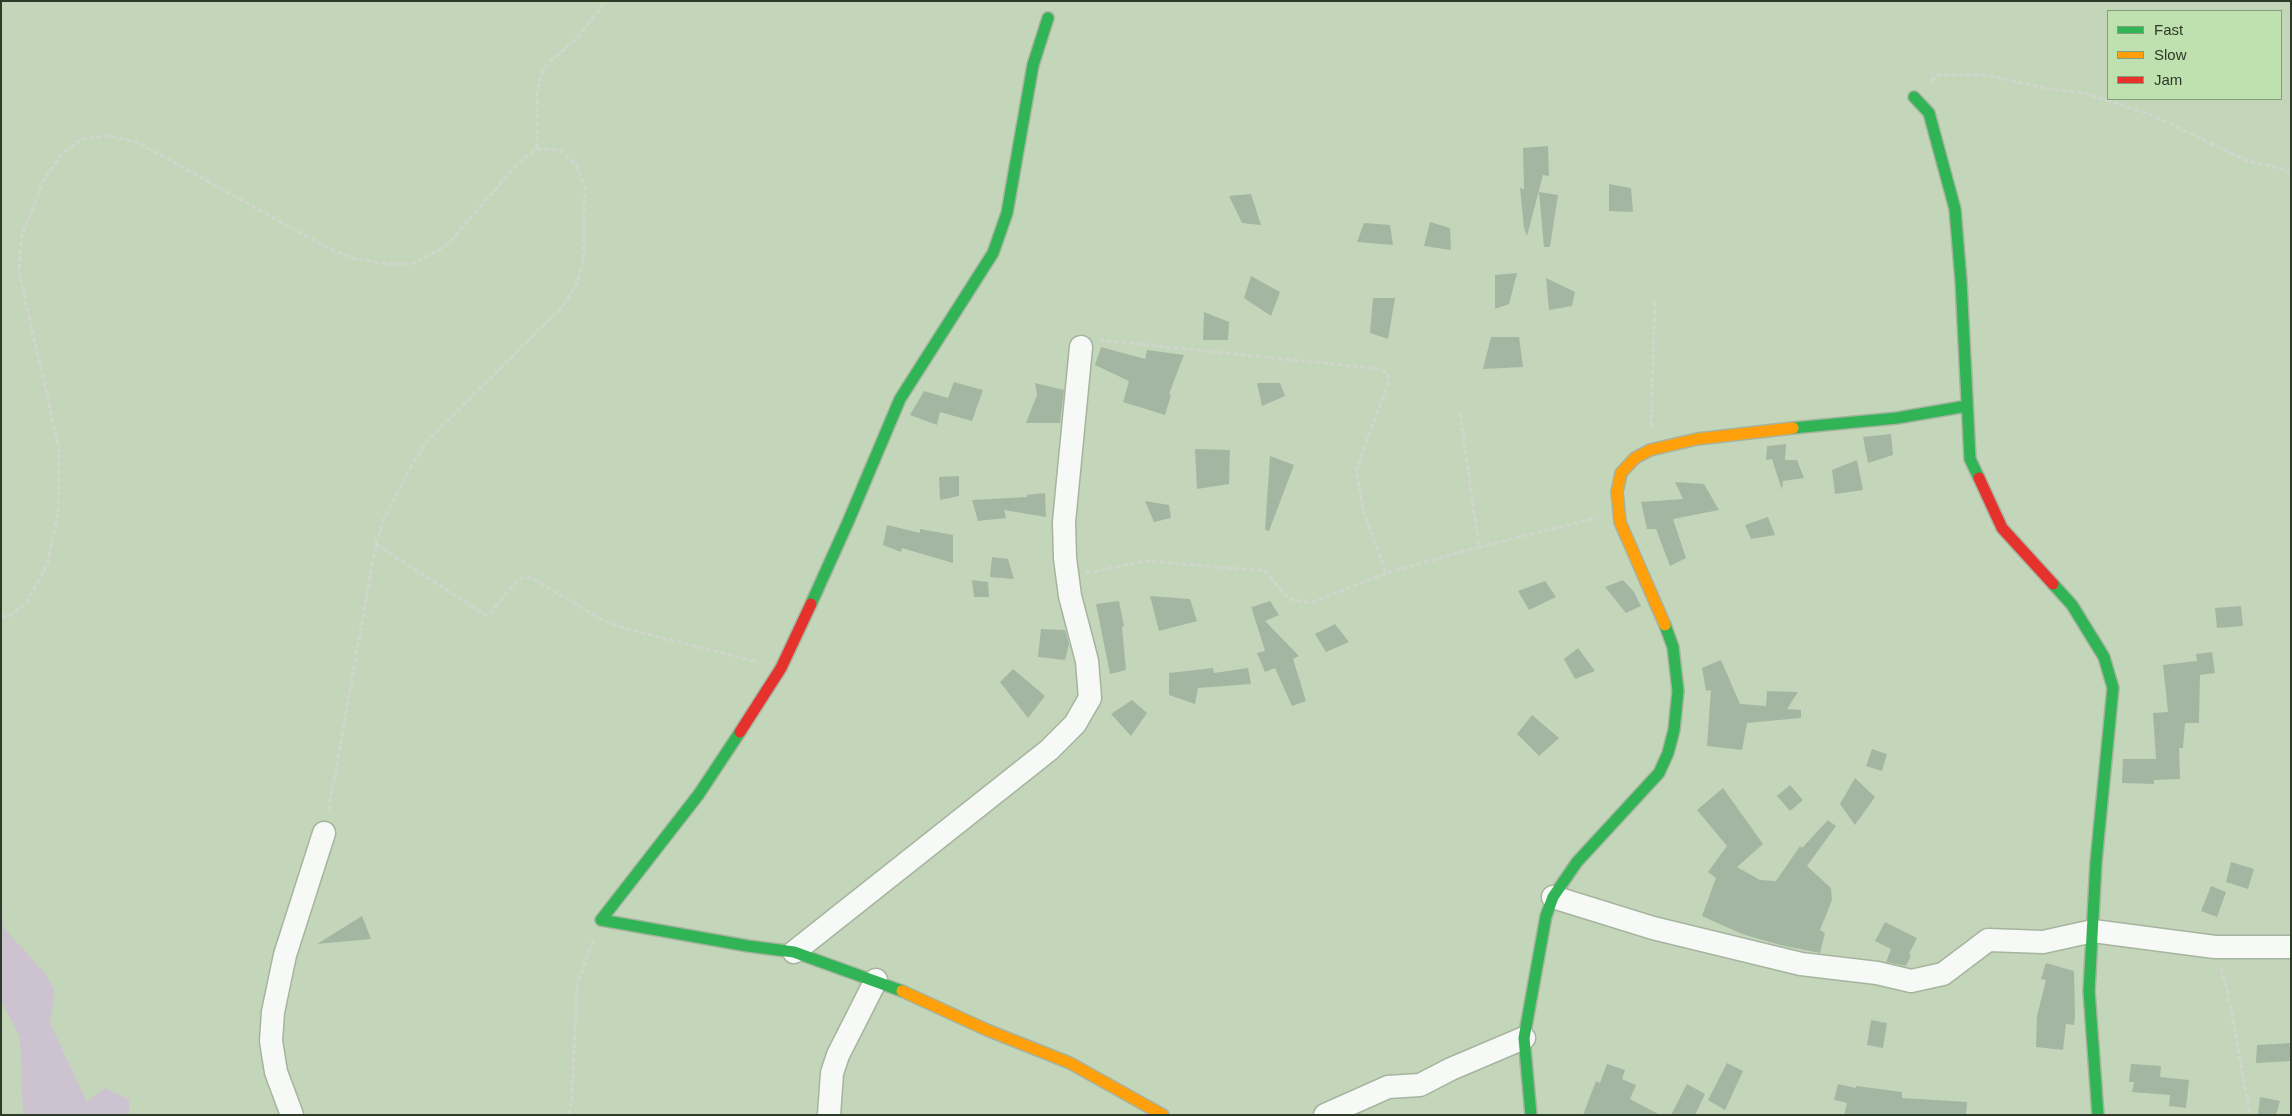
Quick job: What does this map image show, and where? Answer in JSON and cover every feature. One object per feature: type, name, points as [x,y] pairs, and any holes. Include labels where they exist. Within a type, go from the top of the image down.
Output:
[{"type":"street","points":[[1048,18],[1034,65],[1007,213],[992,253],[900,399],[848,522],[781,668],[699,794],[602,920],[748,946],[794,952],[876,980],[931,1003],[987,1030],[1070,1064],[1164,1115]]},
{"type":"street","points":[[1914,97],[1929,113],[1955,210],[1961,281],[1970,459],[2002,528],[2072,605],[2104,657],[2113,688],[2096,862],[2089,991],[2098,1115]]},
{"type":"street","points":[[794,952],[1049,750],[1075,724],[1090,698],[1087,661],[1067,577],[1064,522],[1081,347]]},
{"type":"street","points":[[1531,1115],[1524,1038],[1546,916],[1553,897],[1577,862],[1660,773],[1674,730],[1678,691],[1673,647],[1662,616],[1620,522],[1617,492],[1621,473],[1635,458],[1650,450],[1697,439],[1744,432],[1897,418],[1967,406]]},
{"type":"street","points":[[292,1115],[276,1072],[271,1041],[273,1012],[284,955],[324,833]]},
{"type":"street","points":[[1553,897],[1653,928],[1801,964],[1877,972],[1911,981],[1943,974],[1988,940],[2043,942],[2093,931],[2215,947],[2291,947]]},
{"type":"street","points":[[829,1115],[832,1074],[838,1055],[876,980]]},
{"type":"street","points":[[1325,1115],[1388,1087],[1420,1085],[1451,1069],[1524,1038]]},
{"type":"path","points":[[537,150],[537,94],[540,75],[548,62],[577,38],[606,1]]},
{"type":"path","points":[[1914,97],[1938,75],[1987,75],[2044,88],[2085,93],[2107,100]]},
{"type":"path","points":[[2107,100],[2152,114],[2245,160],[2291,171]]},
{"type":"path","points":[[1,616],[8,617],[27,602],[47,565],[58,513],[59,450],[19,272],[21,239],[43,182],[62,154],[82,138],[107,136],[137,142],[324,246],[352,258],[388,264],[416,262],[447,244],[521,160],[537,150],[559,150],[576,164],[585,187],[583,261],[576,285],[561,308],[428,440],[410,468],[383,520],[376,544],[335,782],[324,833]]},
{"type":"path","points":[[1650,450],[1654,299]]},
{"type":"path","points":[[1081,347],[1088,342],[1099,340],[1380,369],[1386,373],[1389,380],[1356,471],[1364,513],[1386,573]]},
{"type":"path","points":[[1460,413],[1479,548]]},
{"type":"path","points":[[1067,577],[1147,560],[1265,571],[1288,599],[1311,603],[1386,573],[1619,512]]},
{"type":"path","points":[[376,544],[485,615],[490,613],[522,578],[532,578],[604,621],[631,630],[781,668]]},
{"type":"path","points":[[569,1115],[572,1096],[577,985],[602,920]]},
{"type":"path","points":[[2215,947],[2227,988],[2250,1115]]},
{"type":"shaded area","points":[[1,882],[3,927],[45,973],[55,992],[50,1023],[87,1102],[105,1088],[129,1099],[129,1115],[23,1115],[20,1037],[1,1001]]},
{"type":"building","points":[[1548,146],[1549,176],[1543,175],[1527,236],[1524,228],[1520,188],[1524,189],[1523,148]]},
{"type":"building","points":[[1609,184],[1631,188],[1633,212],[1609,211]]},
{"type":"building","points":[[1539,192],[1558,195],[1550,247],[1544,247]]},
{"type":"building","points":[[1251,194],[1261,225],[1242,223],[1229,196]]},
{"type":"building","points":[[1430,222],[1450,228],[1451,250],[1424,246]]},
{"type":"building","points":[[1364,223],[1390,225],[1393,245],[1357,242]]},
{"type":"building","points":[[1517,273],[1509,304],[1495,309],[1495,275]]},
{"type":"building","points":[[1251,276],[1280,292],[1271,316],[1244,298]]},
{"type":"building","points":[[1546,278],[1575,292],[1572,306],[1549,310]]},
{"type":"building","points":[[1373,298],[1395,298],[1388,339],[1370,333]]},
{"type":"building","points":[[1204,312],[1229,322],[1228,340],[1203,340]]},
{"type":"building","points":[[1491,337],[1519,337],[1523,367],[1483,369]]},
{"type":"building","points":[[1101,347],[1145,359],[1147,350],[1184,355],[1169,394],[1171,395],[1165,415],[1123,402],[1129,381],[1095,365]]},
{"type":"building","points":[[954,382],[983,390],[972,421],[940,412],[937,425],[910,415],[924,391],[948,398]]},
{"type":"building","points":[[1035,383],[1064,390],[1060,423],[1026,423],[1037,395]]},
{"type":"building","points":[[1257,383],[1280,383],[1285,396],[1262,406]]},
{"type":"building","points":[[1891,434],[1893,455],[1868,463],[1863,437]]},
{"type":"building","points":[[1786,444],[1785,460],[1797,460],[1804,478],[1783,481],[1782,490],[1772,459],[1766,460],[1767,446]]},
{"type":"building","points":[[1195,449],[1230,450],[1229,484],[1197,489]]},
{"type":"building","points":[[1270,456],[1294,465],[1269,531],[1265,530]]},
{"type":"building","points":[[1857,460],[1863,490],[1835,494],[1832,470]]},
{"type":"building","points":[[959,476],[959,496],[940,500],[939,477]]},
{"type":"building","points":[[1675,482],[1704,484],[1719,510],[1673,519],[1686,558],[1670,566],[1656,529],[1647,529],[1641,502],[1683,499]]},
{"type":"building","points":[[1045,493],[1046,517],[1004,510],[1006,518],[978,521],[972,500],[1027,497],[1027,495]]},
{"type":"building","points":[[1145,501],[1169,505],[1171,518],[1154,522]]},
{"type":"building","points":[[1768,517],[1775,535],[1751,539],[1745,525]]},
{"type":"building","points":[[887,525],[920,533],[920,529],[953,535],[953,563],[902,548],[901,552],[883,545]]},
{"type":"building","points":[[992,557],[1008,559],[1014,579],[990,577]]},
{"type":"building","points":[[972,580],[988,582],[989,597],[974,597]]},
{"type":"building","points":[[1623,580],[1634,592],[1641,606],[1626,613],[1605,587]]},
{"type":"building","points":[[1545,581],[1556,597],[1529,610],[1518,591]]},
{"type":"building","points":[[1150,596],[1190,599],[1197,621],[1159,631]]},
{"type":"building","points":[[1119,601],[1124,626],[1122,627],[1126,670],[1110,674],[1096,604]]},
{"type":"building","points":[[1270,601],[1279,615],[1265,621],[1299,656],[1293,659],[1306,701],[1292,706],[1275,668],[1265,672],[1257,653],[1265,651],[1251,606]]},
{"type":"building","points":[[2241,606],[2243,626],[2217,628],[2215,608]]},
{"type":"building","points":[[1335,624],[1349,642],[1326,652],[1315,634]]},
{"type":"building","points":[[1041,629],[1065,630],[1069,644],[1065,660],[1038,657]]},
{"type":"building","points":[[1578,648],[1595,671],[1575,679],[1564,659]]},
{"type":"building","points":[[2212,652],[2215,673],[2200,675],[2199,723],[2185,723],[2183,748],[2179,748],[2180,779],[2154,780],[2154,784],[2122,783],[2123,759],[2156,759],[2153,713],[2168,712],[2163,665],[2197,661],[2196,654]]},
{"type":"building","points":[[1721,660],[1740,704],[1766,706],[1767,691],[1798,692],[1787,709],[1801,710],[1801,718],[1747,723],[1742,750],[1707,746],[1711,690],[1706,691],[1702,668]]},
{"type":"building","points":[[1213,668],[1214,673],[1248,668],[1251,684],[1198,688],[1195,704],[1169,695],[1169,673]]},
{"type":"building","points":[[1013,669],[1045,696],[1028,718],[1000,682]]},
{"type":"building","points":[[1132,700],[1147,713],[1131,736],[1111,714]]},
{"type":"building","points":[[1532,715],[1559,738],[1539,756],[1517,734]]},
{"type":"building","points":[[1872,749],[1887,754],[1882,771],[1866,766]]},
{"type":"building","points":[[1855,778],[1875,797],[1855,825],[1840,804]]},
{"type":"building","points":[[1790,785],[1803,800],[1790,811],[1777,796]]},
{"type":"building","points":[[1723,788],[1763,844],[1737,867],[1760,880],[1776,881],[1800,846],[1802,848],[1828,820],[1836,826],[1807,866],[1831,888],[1832,900],[1820,930],[1825,933],[1820,953],[1780,945],[1742,934],[1702,916],[1716,878],[1708,872],[1727,846],[1697,810]]},
{"type":"building","points":[[2231,862],[2254,869],[2248,889],[2226,882]]},
{"type":"building","points":[[2211,886],[2226,892],[2217,917],[2201,911]]},
{"type":"building","points":[[362,916],[371,939],[317,944]]},
{"type":"building","points":[[1885,922],[1917,938],[1909,954],[1911,955],[1906,966],[1886,962],[1891,949],[1875,941]]},
{"type":"building","points":[[2046,963],[2074,971],[2074,1025],[2066,1024],[2063,1050],[2036,1047],[2037,1016],[2046,980],[2041,979]]},
{"type":"building","points":[[1871,1020],[1887,1023],[1883,1048],[1867,1045]]},
{"type":"building","points":[[2291,1043],[2291,1061],[2256,1063],[2257,1045]]},
{"type":"building","points":[[1727,1063],[1743,1071],[1725,1110],[1708,1100]]},
{"type":"building","points":[[1607,1064],[1625,1070],[1622,1079],[1636,1085],[1630,1099],[1660,1115],[1583,1115],[1596,1081],[1600,1083]]},
{"type":"building","points":[[2131,1064],[2161,1066],[2160,1077],[2189,1080],[2186,1108],[2169,1106],[2170,1095],[2132,1092],[2134,1082],[2129,1082]]},
{"type":"building","points":[[1687,1084],[1705,1094],[1695,1115],[1671,1115]]},
{"type":"building","points":[[1838,1084],[1856,1088],[1856,1086],[1902,1092],[1902,1098],[1967,1102],[1966,1115],[1844,1115],[1847,1103],[1834,1100]]},
{"type":"building","points":[[2260,1097],[2280,1101],[2276,1115],[2258,1115]]},
{"type":"traffic: fast","points":[[811,604],[900,399],[993,253],[1007,213],[1033,65],[1048,18]]},
{"type":"traffic: fast","points":[[1914,97],[1929,113],[1955,209],[1961,281],[1970,459],[1979,478]]},
{"type":"traffic: fast","points":[[1793,428],[1897,418],[1967,406]]},
{"type":"traffic: fast","points":[[2053,584],[2072,605],[2104,657],[2113,688],[2096,862],[2089,991],[2098,1115]]},
{"type":"traffic: fast","points":[[1531,1115],[1524,1038],[1546,916],[1553,897],[1577,862],[1659,773],[1668,753],[1674,730],[1678,691],[1673,647],[1665,625]]},
{"type":"traffic: fast","points":[[740,732],[699,794],[601,920],[748,946],[794,952],[902,991]]},
{"type":"traffic: slow","points":[[1665,625],[1620,522],[1617,492],[1621,473],[1635,458],[1650,450],[1697,439],[1793,428]]},
{"type":"traffic: slow","points":[[902,991],[987,1030],[1070,1063],[1163,1115]]},
{"type":"traffic: jam","points":[[1979,478],[2002,528],[2053,584]]},
{"type":"traffic: jam","points":[[740,732],[781,668],[811,604]]}]
